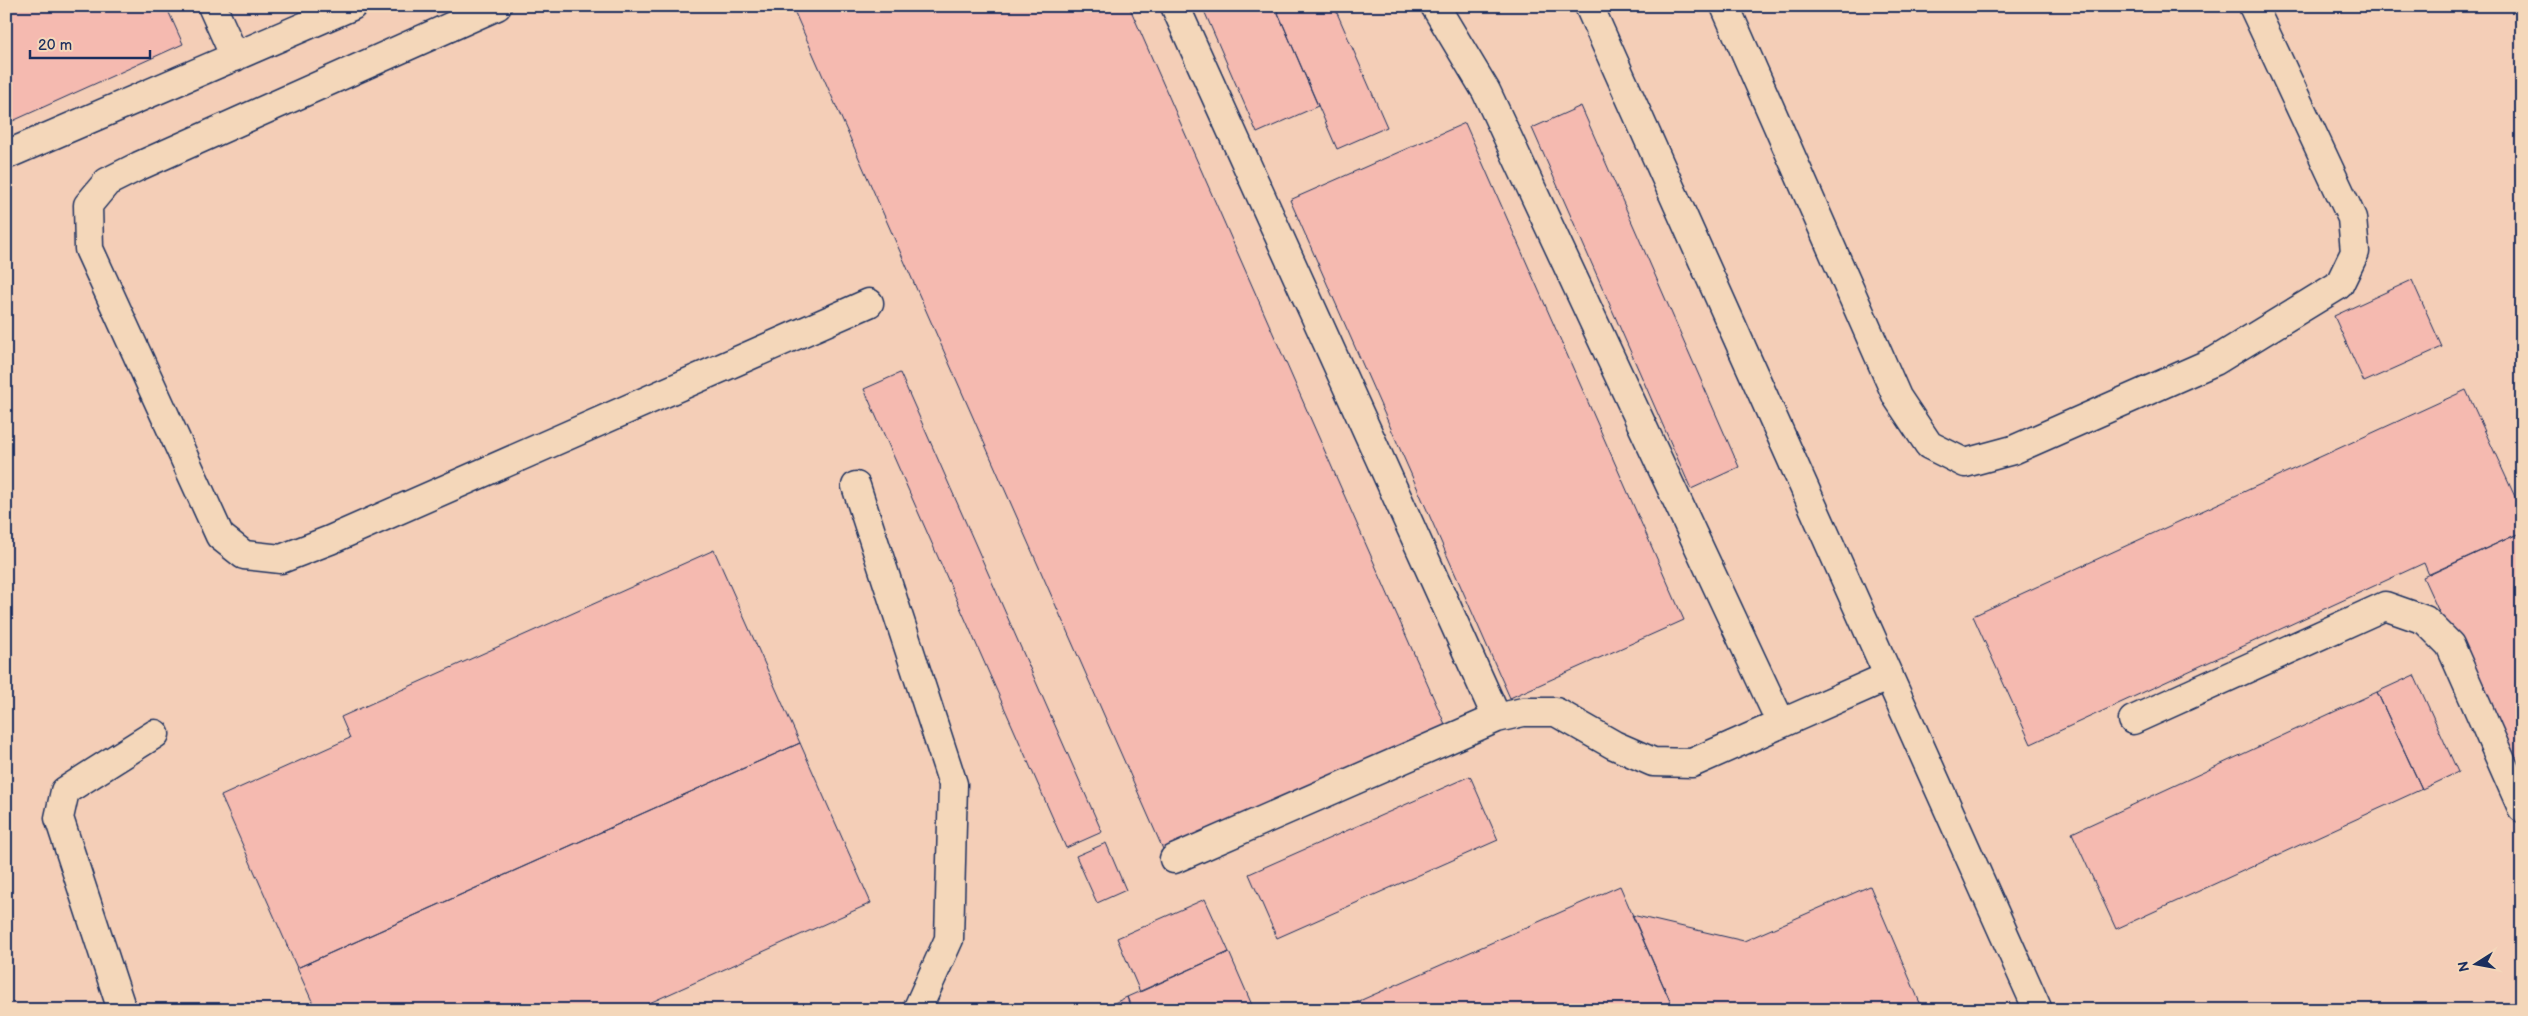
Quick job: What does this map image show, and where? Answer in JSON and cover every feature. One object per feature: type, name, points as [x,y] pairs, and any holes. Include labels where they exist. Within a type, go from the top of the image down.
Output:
[{"type":"street","points":[[212,6],[235,56]]},
{"type":"street","points":[[6,155],[352,6]]},
{"type":"street","points":[[497,6],[139,166],[107,182],[88,205],[89,249],[220,536],[244,555],[281,559],[330,540],[869,303]]},
{"type":"street","points":[[1175,6],[1497,718]]},
{"type":"street","points":[[1435,6],[1486,91],[1781,723]]},
{"type":"street","points":[[1589,6],[2038,1010]]},
{"type":"street","points":[[1725,6],[1897,397],[1929,445],[1964,463],[2014,450],[2215,361],[2338,285],[2355,252],[2352,218],[2253,6]]},
{"type":"street","points":[[856,486],[953,784],[949,939],[917,1010]]},
{"type":"street","points":[[2133,720],[2385,606],[2425,620],[2450,645],[2522,808]]},
{"type":"street","points":[[1174,859],[1497,718],[1523,712],[1556,712],[1614,745],[1653,762],[1692,763],[1889,676]]},
{"type":"street","points":[[122,1010],[59,818],[65,790],[155,734]]},
{"type":"shaded area","points":[[6,6],[2522,6],[2522,1010],[6,1010]]},
{"type":"building","points":[[6,6],[166,6],[183,44],[6,124]]},
{"type":"building","points":[[792,6],[1129,6],[1448,731],[1166,856]]},
{"type":"building","points":[[1202,6],[1275,6],[1318,106],[1257,133]]},
{"type":"building","points":[[1275,6],[1334,6],[1387,127],[1337,149]]},
{"type":"building","points":[[1581,106],[1739,467],[1691,489],[1532,128]]},
{"type":"building","points":[[1465,123],[1684,620],[1510,698],[1290,200]]},
{"type":"building","points":[[2412,280],[2442,347],[2364,382],[2334,316]]},
{"type":"building","points":[[900,373],[1102,832],[1066,848],[864,389]]},
{"type":"building","points":[[2466,390],[2522,512],[2522,532],[2429,575],[2424,563],[2031,744],[1973,616]]},
{"type":"building","points":[[2522,532],[2522,793],[2423,577]]},
{"type":"building","points":[[714,550],[800,743],[297,968],[221,796],[350,738],[341,717]]},
{"type":"building","points":[[2414,675],[2458,772],[2422,789],[2377,692]]},
{"type":"building","points":[[2377,692],[2422,789],[2116,929],[2072,833]]},
{"type":"building","points":[[800,743],[871,903],[634,1010],[316,1010],[297,968]]},
{"type":"building","points":[[1470,776],[1498,840],[1277,938],[1249,874]]},
{"type":"building","points":[[1106,843],[1126,890],[1097,903],[1076,856]]},
{"type":"building","points":[[1620,886],[1674,1010],[1349,1010],[1348,1006]]},
{"type":"building","points":[[1870,886],[1923,1010],[1674,1010],[1632,915],[1744,941]]},
{"type":"building","points":[[1205,899],[1229,952],[1140,992],[1117,938]]},
{"type":"building","points":[[1229,952],[1252,1005],[1242,1010],[1132,1010],[1127,997]]},
{"type":"building","points":[[1127,997],[1132,1010],[1099,1010]]}]
